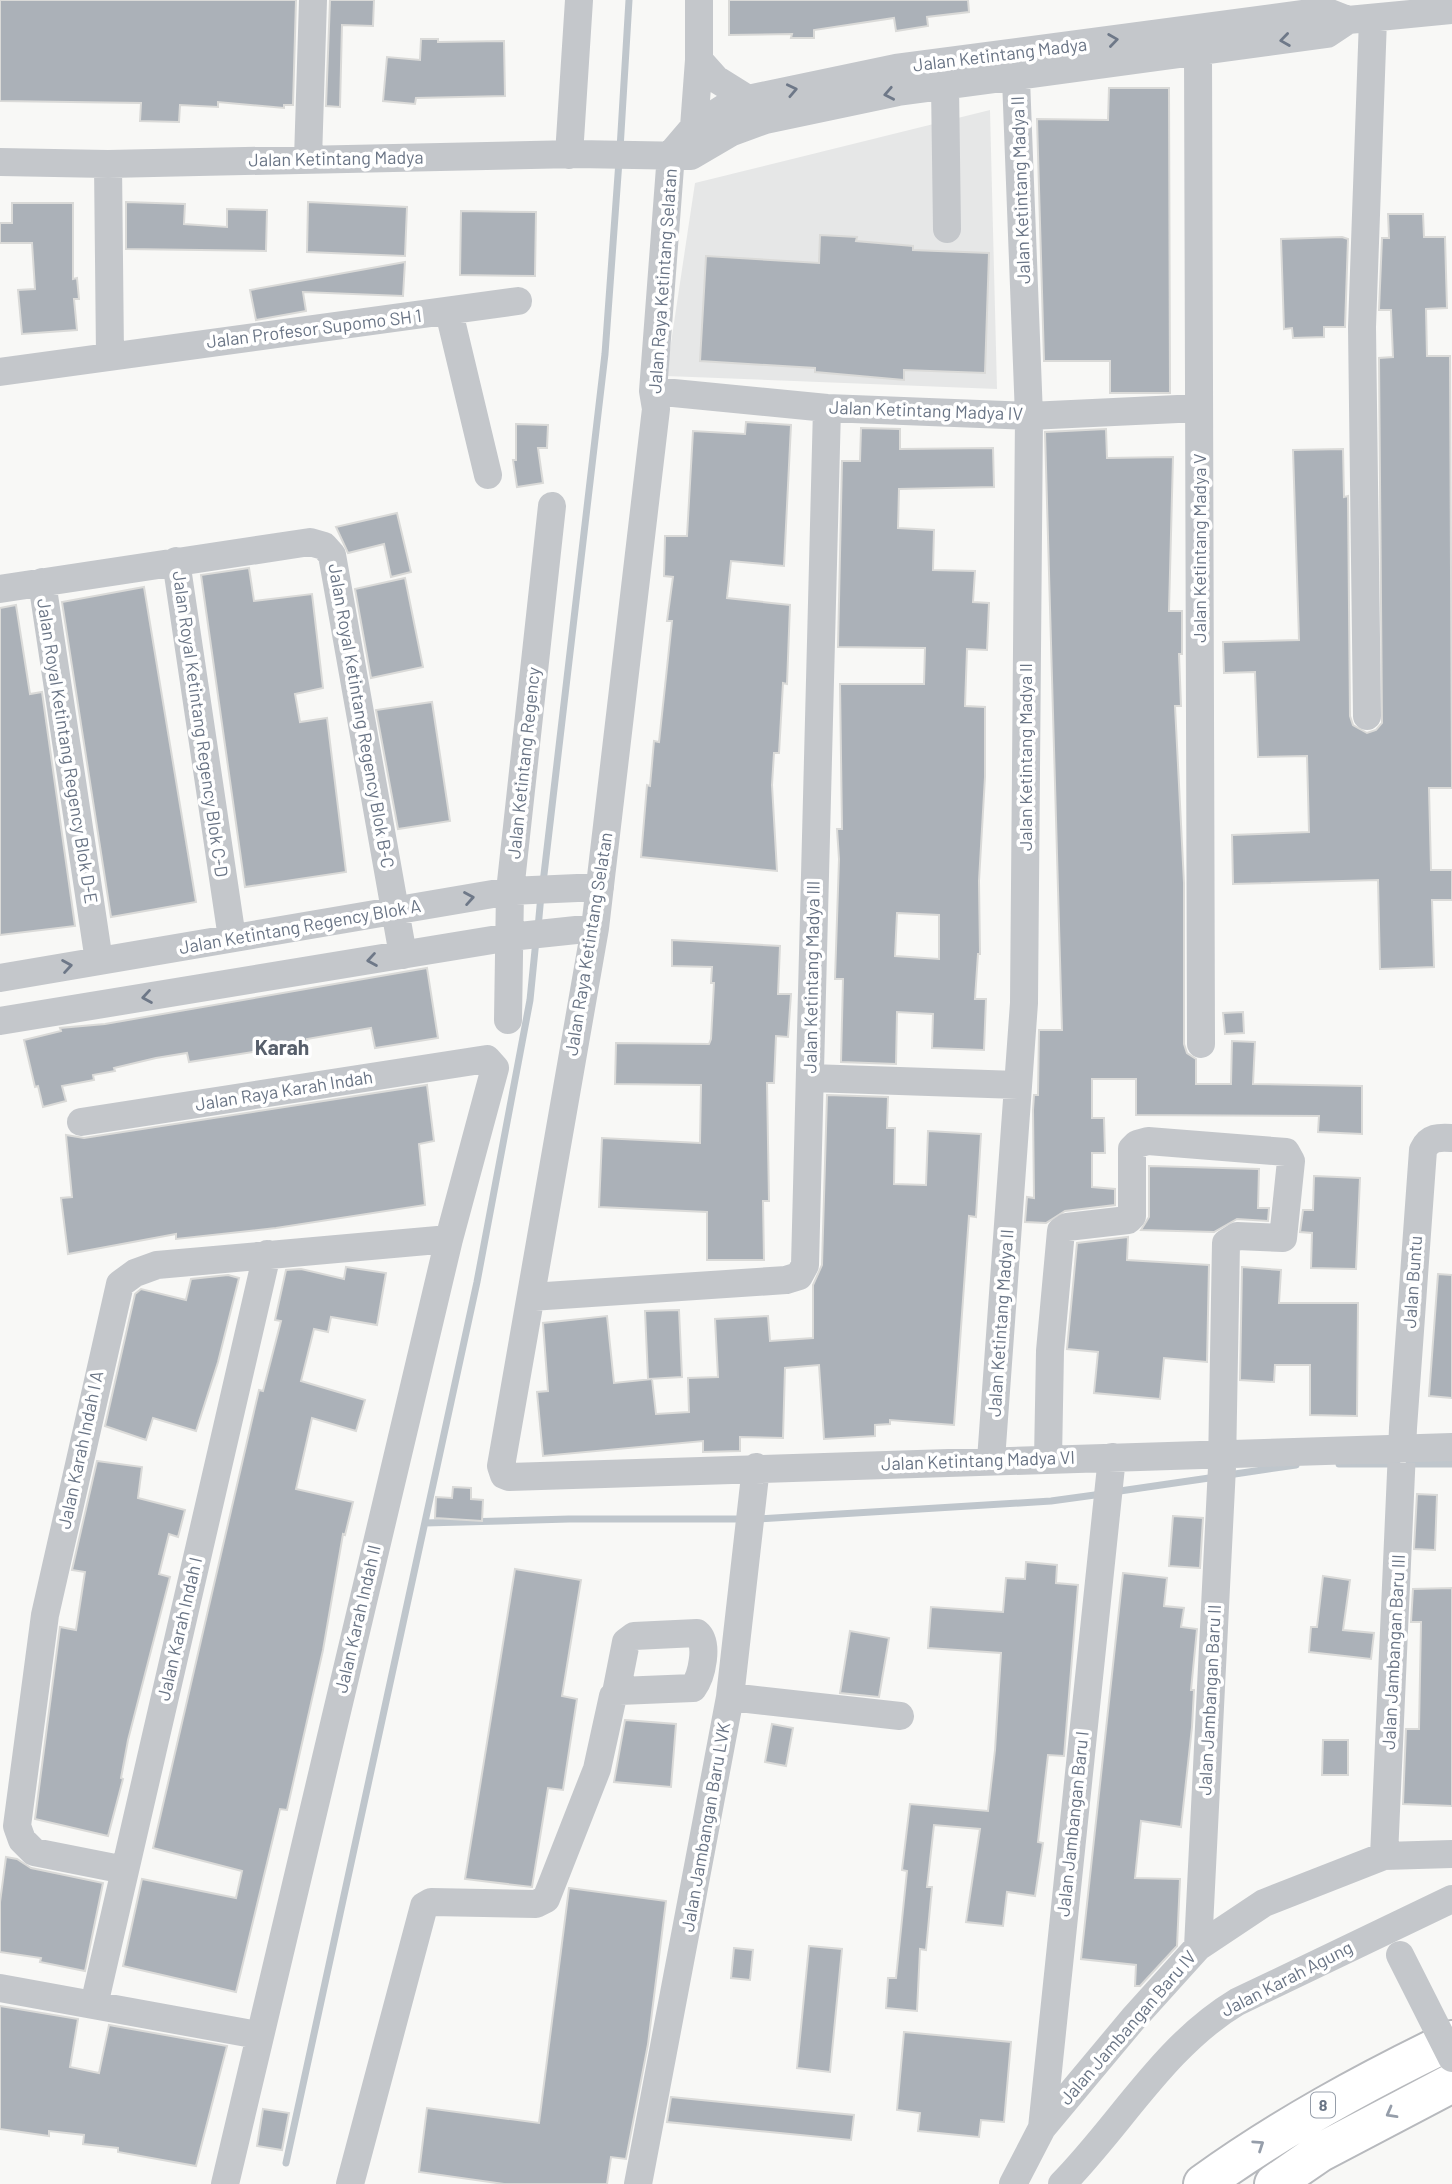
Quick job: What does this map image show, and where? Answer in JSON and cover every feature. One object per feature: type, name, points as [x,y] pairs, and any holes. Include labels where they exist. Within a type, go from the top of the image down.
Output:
[{"type":"highway","name":"8","points":[[1203,2184],[1259,2144],[1326,2103],[1452,2040]]},
{"type":"highway","name":"8","points":[[1274,2184],[1331,2146],[1452,2083]]},
{"type":"street","points":[[308,159],[313,0]]},
{"type":"street","points":[[573,154],[579,0]]},
{"type":"street","name":"Jalan Raya Ketintang Selatan","points":[[503,1475],[501,1462],[595,928],[658,397],[682,148],[699,60],[699,0]]},
{"type":"street","name":"Jalan Ketintang Madya","points":[[0,162],[108,164],[573,154],[682,148],[765,120],[945,85],[1016,66],[1340,17],[1452,10]]},
{"type":"street","points":[[1340,17],[1362,327],[1367,716]]},
{"type":"street","name":"Jalan Ketintang Madya","points":[[682,148],[727,106],[748,99],[896,68],[1016,66],[1198,53],[1340,17]]},
{"type":"street","name":"Jalan Ketintang Madya V","points":[[1198,53],[1201,1044]]},
{"type":"street","points":[[699,60],[716,79],[748,99]]},
{"type":"street","name":"Jalan Ketintang Madya II","points":[[991,1460],[1024,1003],[1029,416],[1016,66]]},
{"type":"street","points":[[945,85],[947,229]]},
{"type":"street","points":[[108,164],[110,355]]},
{"type":"street","name":"Jalan Profesor Supomo SH 1","points":[[0,372],[518,301]]},
{"type":"street","points":[[449,312],[488,475]]},
{"type":"street","name":"Jalan Ketintang Madya IV","points":[[658,397],[827,408],[1029,416],[1199,408]]},
{"type":"street","name":"Jalan Ketintang Madya III","points":[[531,1297],[786,1280],[799,1276],[805,1265],[827,408]]},
{"type":"street","name":"Jalan Ketintang Regency","points":[[508,1020],[529,935],[517,891],[552,506]]},
{"type":"street","name":"Jalan Royal Ketintang Regency Blok B-C","points":[[176,561],[310,542],[324,546],[332,555],[403,954]]},
{"type":"street","name":"Jalan Royal Ketintang Regency Blok C-D","points":[[42,582],[176,561],[232,938]]},
{"type":"street","name":"Jalan Royal Ketintang Regency Blok D-E","points":[[0,589],[42,582],[99,961]]},
{"type":"street","name":"Jalan Ketintang Regency Blok A","points":[[0,978],[517,891],[600,887]]},
{"type":"street","points":[[0,1021],[403,954],[595,928]]},
{"type":"street","name":"Jalan Raya Karah Indah","points":[[82,1122],[487,1059]]},
{"type":"street","name":"Jalan Karah Indah II","points":[[225,2184],[258,2035],[449,1239],[495,1068],[487,1059]]},
{"type":"street","points":[[810,1078],[1018,1085]]},
{"type":"street","name":"Jalan Buntu","points":[[1402,1464],[1423,1150],[1432,1140],[1452,1138]]},
{"type":"street","name":"Jalan Jambangan Baru II","points":[[1048,1459],[1050,1351],[1060,1233],[1067,1227],[1130,1218],[1132,1149],[1137,1143],[1148,1141],[1285,1151],[1291,1161],[1283,1238],[1237,1236],[1226,1243],[1222,1469],[1198,1948]]},
{"type":"street","name":"Jalan Karah Indah I A","points":[[125,1870],[34,1852],[22,1840],[17,1826],[45,1615],[116,1291],[127,1278],[157,1265],[449,1239]]},
{"type":"street","name":"Jalan Karah Indah I","points":[[94,2005],[267,1254]]},
{"type":"street","name":"Jalan Ketintang Madya VI","points":[[503,1475],[1048,1459],[1111,1469],[1402,1464],[1452,1447]]},
{"type":"street","name":"Jalan Jambangan Baru III","points":[[1384,1856],[1402,1464]]},
{"type":"street","name":"Jalan Jambangan Baru LVK","points":[[638,2184],[730,1697],[756,1467]]},
{"type":"street","name":"Jalan Jambangan Baru I","points":[[1013,2184],[1042,2128],[1111,1469]]},
{"type":"street","points":[[350,2184],[422,1909],[431,1902],[536,1905],[547,1899],[597,1769],[616,1693]]},
{"type":"street","points":[[730,1697],[900,1716]]},
{"type":"street","name":"Jalan Jambangan Baru IV","points":[[1042,2128],[1133,2019],[1198,1948],[1264,1903],[1384,1856],[1452,1854]]},
{"type":"street","name":"Jalan Karah Agung","points":[[1062,2184],[1196,2029],[1237,2002],[1452,1899]]},
{"type":"street","points":[[1386,1930],[1452,2058]]},
{"type":"street","points":[[0,1988],[258,2035]]},
{"type":"shaded area","points":[[990,110],[997,389],[666,376],[695,183]]},
{"type":"building","points":[[0,0],[296,0],[293,105],[284,105],[284,108],[218,102],[218,107],[180,105],[179,122],[140,121],[141,103],[0,101]]},
{"type":"building","points":[[330,0],[374,0],[373,26],[342,25],[340,107],[326,106]]},
{"type":"building","points":[[729,0],[968,0],[969,12],[927,17],[928,26],[896,31],[894,18],[814,30],[814,38],[791,38],[792,34],[729,35]]},
{"type":"building","points":[[421,39],[438,39],[438,42],[504,41],[505,96],[416,98],[415,104],[383,101],[387,57],[420,60]]},
{"type":"building","points":[[1109,88],[1169,88],[1170,393],[1110,393],[1110,361],[1044,361],[1037,119],[1108,120]]},
{"type":"building","points":[[126,202],[185,204],[184,224],[227,227],[227,209],[267,210],[266,251],[126,249]]},
{"type":"building","points":[[308,202],[407,207],[405,256],[307,252]]},
{"type":"building","points":[[12,203],[73,203],[73,279],[77,278],[79,299],[74,299],[77,330],[22,334],[18,290],[35,289],[32,243],[0,243],[0,223],[12,223]]},
{"type":"building","points":[[461,211],[536,212],[535,276],[460,275]]},
{"type":"building","points":[[1388,214],[1423,214],[1424,237],[1445,237],[1447,308],[1426,309],[1427,356],[1450,356],[1452,788],[1429,788],[1431,870],[1452,870],[1452,900],[1432,900],[1434,967],[1380,969],[1378,880],[1233,884],[1232,835],[1309,832],[1307,756],[1258,757],[1255,672],[1224,673],[1223,642],[1299,640],[1293,450],[1343,449],[1344,497],[1348,496],[1350,716],[1353,725],[1367,733],[1376,730],[1382,723],[1379,358],[1393,357],[1391,310],[1379,310],[1382,238],[1389,238]]},
{"type":"building","points":[[820,235],[857,237],[856,241],[913,246],[913,250],[989,253],[985,373],[904,370],[904,380],[815,372],[815,368],[700,361],[706,256],[819,263]]},
{"type":"building","points":[[1281,239],[1348,239],[1345,327],[1324,327],[1324,337],[1293,338],[1292,328],[1284,329]]},
{"type":"building","points":[[405,262],[403,296],[303,292],[306,311],[256,320],[250,290]]},
{"type":"building","points":[[746,422],[791,425],[784,566],[731,561],[727,598],[790,605],[787,684],[783,683],[779,753],[774,753],[772,785],[777,871],[641,857],[647,785],[650,786],[654,741],[659,742],[672,621],[667,621],[673,577],[664,576],[665,536],[687,536],[693,431],[745,434]]},
{"type":"building","points":[[516,424],[548,425],[547,448],[538,448],[543,483],[517,487],[513,460],[516,460]]},
{"type":"building","points":[[861,428],[900,429],[900,449],[993,448],[994,487],[899,489],[898,528],[934,530],[933,570],[975,571],[973,602],[989,603],[987,650],[967,649],[965,706],[985,707],[985,777],[979,881],[980,954],[975,999],[986,999],[984,1050],[932,1048],[933,1014],[897,1012],[896,1064],[841,1062],[843,979],[835,979],[839,859],[837,829],[842,829],[840,684],[924,684],[925,648],[838,647],[842,461],[860,461]],"holes":[[[897,913],[939,915],[939,959],[895,956]]]},
{"type":"building","points":[[1106,429],[1107,458],[1173,457],[1169,611],[1182,611],[1182,654],[1179,654],[1181,706],[1175,706],[1184,883],[1184,1044],[1187,1053],[1196,1059],[1196,1084],[1231,1084],[1232,1041],[1255,1042],[1253,1084],[1362,1086],[1362,1134],[1318,1132],[1319,1116],[1136,1115],[1136,1079],[1092,1079],[1092,1118],[1104,1118],[1105,1153],[1092,1153],[1092,1187],[1115,1189],[1115,1205],[1065,1211],[1046,1223],[1025,1222],[1027,1197],[1034,1198],[1033,1110],[1034,1095],[1038,1095],[1039,1030],[1062,1030],[1045,432]]},
{"type":"building","points":[[397,513],[411,572],[391,577],[384,544],[348,553],[336,527]]},
{"type":"building","points":[[249,568],[254,601],[312,594],[323,688],[295,694],[300,722],[327,718],[346,872],[245,887],[201,575]]},
{"type":"building","points":[[405,578],[423,667],[371,678],[355,589]]},
{"type":"building","points":[[144,587],[196,902],[111,917],[62,602]]},
{"type":"building","points":[[16,605],[30,694],[42,692],[75,926],[0,935],[0,608]]},
{"type":"building","points":[[432,702],[450,821],[398,829],[376,710]]},
{"type":"building","points":[[672,940],[780,946],[778,994],[791,994],[788,1037],[776,1036],[774,1083],[767,1083],[769,1201],[763,1201],[764,1260],[707,1260],[707,1212],[599,1207],[602,1138],[700,1143],[701,1085],[615,1084],[616,1043],[709,1044],[711,1039],[714,983],[711,983],[712,967],[672,966]]},
{"type":"building","points":[[427,968],[438,1038],[375,1048],[371,1028],[307,1039],[309,1051],[280,1056],[279,1048],[189,1062],[187,1053],[156,1058],[93,1075],[94,1080],[62,1086],[66,1101],[43,1107],[38,1086],[35,1087],[24,1040],[61,1031],[60,1028],[105,1024]]},
{"type":"building","points":[[1243,1012],[1244,1033],[1225,1034],[1223,1013]]},
{"type":"building","points":[[427,1085],[434,1141],[419,1144],[425,1205],[276,1228],[176,1239],[176,1234],[68,1254],[61,1198],[72,1197],[66,1135],[84,1138]]},
{"type":"building","points":[[827,1095],[888,1097],[887,1128],[895,1128],[894,1184],[926,1185],[928,1131],[981,1134],[976,1217],[969,1216],[954,1425],[890,1420],[890,1424],[875,1425],[875,1436],[824,1439],[819,1365],[785,1368],[783,1438],[740,1437],[740,1451],[703,1452],[703,1441],[543,1456],[537,1392],[548,1391],[543,1323],[607,1316],[614,1383],[652,1379],[656,1414],[689,1412],[688,1378],[718,1377],[715,1319],[768,1316],[770,1341],[813,1338],[813,1285],[822,1265]]},
{"type":"building","points":[[1149,1166],[1259,1169],[1258,1208],[1269,1208],[1268,1221],[1237,1219],[1214,1232],[1141,1230],[1149,1217]]},
{"type":"building","points":[[1314,1176],[1360,1178],[1356,1269],[1311,1268],[1312,1233],[1300,1232],[1303,1210],[1313,1210]]},
{"type":"building","points":[[1128,1237],[1127,1260],[1209,1265],[1207,1362],[1164,1358],[1160,1399],[1094,1393],[1098,1352],[1067,1349],[1077,1243]]},
{"type":"building","points":[[346,1267],[386,1273],[377,1325],[331,1317],[328,1332],[314,1329],[301,1381],[365,1400],[356,1431],[312,1418],[296,1489],[353,1502],[345,1535],[343,1534],[323,1650],[287,1810],[280,1809],[236,1992],[123,1966],[142,1879],[236,1898],[242,1871],[153,1848],[259,1390],[263,1391],[281,1321],[275,1320],[286,1270],[301,1269],[344,1279]]},
{"type":"building","points":[[1242,1267],[1281,1270],[1279,1303],[1358,1303],[1357,1416],[1310,1415],[1310,1365],[1275,1365],[1274,1382],[1240,1380]]},
{"type":"building","points":[[1438,1274],[1452,1275],[1452,1398],[1429,1396]]},
{"type":"building","points":[[228,1275],[239,1278],[218,1362],[196,1431],[153,1418],[146,1440],[105,1426],[135,1294],[141,1289],[186,1300],[191,1279]]},
{"type":"building","points":[[679,1310],[682,1377],[648,1379],[645,1311]]},
{"type":"building","points":[[97,1461],[142,1467],[138,1498],[185,1510],[178,1537],[169,1534],[159,1574],[170,1577],[128,1740],[121,1778],[123,1779],[108,1836],[35,1819],[60,1627],[76,1630],[85,1572],[72,1570]]},
{"type":"building","points":[[453,1487],[471,1488],[471,1499],[483,1500],[482,1521],[435,1518],[436,1497],[452,1498]]},
{"type":"building","points":[[1417,1494],[1437,1495],[1435,1550],[1414,1549]]},
{"type":"building","points":[[1173,1516],[1203,1518],[1200,1568],[1169,1566]]},
{"type":"building","points":[[1026,1562],[1057,1565],[1056,1583],[1078,1585],[1064,1756],[1048,1755],[1038,1842],[1043,1843],[1035,1896],[1007,1892],[1003,1926],[966,1922],[980,1829],[934,1825],[927,1887],[932,1887],[926,1950],[920,1949],[917,2011],[886,2008],[888,1978],[896,1978],[907,1871],[902,1870],[910,1804],[988,1811],[995,1750],[1001,1653],[928,1648],[931,1607],[1003,1612],[1006,1578],[1025,1579]]},
{"type":"building","points":[[515,1569],[581,1580],[562,1696],[577,1699],[563,1790],[548,1788],[532,1887],[465,1879]]},
{"type":"building","points":[[1123,1573],[1167,1578],[1164,1606],[1184,1608],[1181,1627],[1197,1629],[1191,1690],[1194,1690],[1192,1727],[1181,1827],[1141,1821],[1135,1878],[1180,1879],[1177,1946],[1140,1986],[1135,1986],[1136,1965],[1081,1959]]},
{"type":"building","points":[[1323,1576],[1350,1580],[1343,1630],[1374,1633],[1371,1659],[1309,1652],[1311,1627],[1317,1627]]},
{"type":"building","points":[[1452,1588],[1452,1806],[1403,1804],[1406,1729],[1419,1729],[1421,1622],[1411,1622],[1413,1589]]},
{"type":"building","points":[[850,1631],[889,1638],[879,1697],[840,1693]]},
{"type":"building","points":[[625,1720],[676,1724],[671,1787],[614,1782]]},
{"type":"building","points":[[772,1724],[793,1728],[786,1766],[765,1762]]},
{"type":"building","points":[[1323,1740],[1348,1740],[1348,1775],[1322,1775]]},
{"type":"building","points":[[6,1857],[17,1859],[31,1868],[103,1883],[85,1971],[40,1962],[41,1958],[0,1952],[0,1902]]},
{"type":"building","points":[[569,1888],[666,1901],[648,2044],[626,2159],[611,2157],[607,2184],[504,2184],[419,2172],[427,2108],[539,2123]]},
{"type":"building","points":[[809,1946],[842,1949],[830,2072],[797,2068]]},
{"type":"building","points":[[734,1948],[753,1950],[750,1980],[731,1978]]},
{"type":"building","points":[[0,2006],[78,2019],[70,2067],[99,2073],[109,2025],[227,2046],[196,2166],[118,2152],[118,2148],[83,2144],[84,2135],[49,2131],[49,2136],[0,2129]]},
{"type":"building","points":[[904,2032],[1011,2042],[1004,2122],[981,2120],[979,2137],[918,2131],[920,2113],[897,2110]]},
{"type":"building","points":[[671,2097],[854,2115],[851,2140],[667,2122]]},
{"type":"building","points":[[263,2109],[289,2113],[282,2150],[257,2146]]},
{"type":"waterway","points":[[620,149],[629,0]]},
{"type":"waterway","points":[[543,883],[605,354],[619,161]]},
{"type":"waterway","points":[[538,928],[541,895]]},
{"type":"waterway","points":[[286,2163],[477,1282],[530,1000],[536,940]]},
{"type":"waterway","points":[[1339,1464],[1397,1464]]},
{"type":"waterway","points":[[1409,1464],[1452,1464]]},
{"type":"waterway","points":[[1228,1475],[1296,1465]]},
{"type":"waterway","points":[[1113,1492],[1216,1477]]},
{"type":"waterway","points":[[758,1519],[1051,1501],[1102,1494]]},
{"type":"waterway","points":[[425,1523],[569,1519],[742,1519]]},
{"type":"district","name":"Karah","points":[[282,1048]]}]
